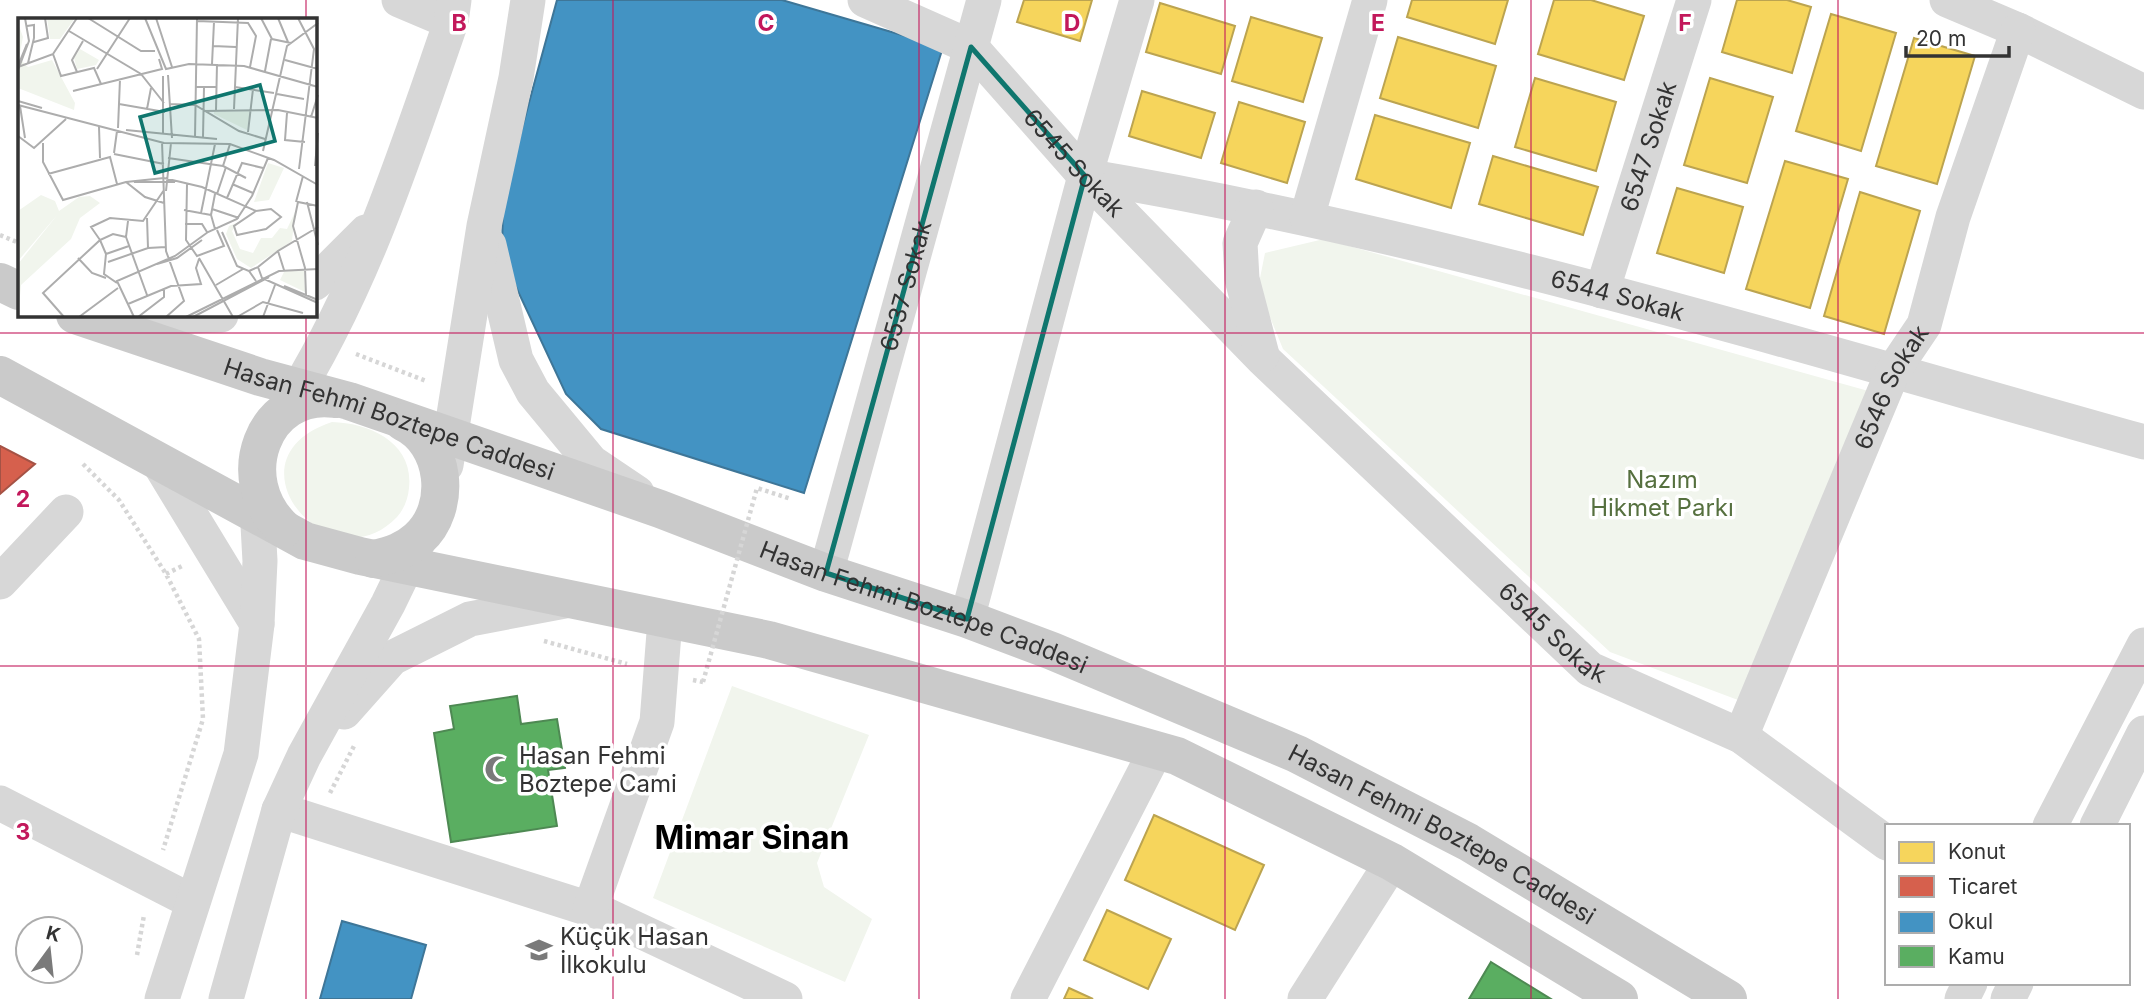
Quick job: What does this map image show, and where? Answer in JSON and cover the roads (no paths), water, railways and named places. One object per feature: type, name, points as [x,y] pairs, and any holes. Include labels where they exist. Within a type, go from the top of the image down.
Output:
[{"type":"main road","points":[[0,282],[18,290]]},
{"type":"main road","name":"Hasan Fehmi Boztepe Caddesi","points":[[81,317],[291,401],[349,401],[660,509],[826,573],[967,619],[1297,754],[1468,842],[1728,999]]},
{"type":"main road","name":"Hasan Fehmi Boztepe Caddesi","points":[[0,374],[305,541],[400,554],[570,600],[769,640],[1177,757],[1392,862],[1619,999]]},
{"type":"main road","points":[[273,525],[260,498],[255,475],[263,442],[291,401]]},
{"type":"main road","points":[[388,415],[411,426],[429,444],[439,467],[441,493],[434,517],[400,554]]},
{"type":"street","points":[[291,401],[327,343],[385,212],[453,11],[399,0]]},
{"type":"street","points":[[441,493],[484,226],[516,78],[527,0]]},
{"type":"street","name":"6545 Sokak","points":[[865,0],[971,47],[1085,176],[1263,359],[1590,669],[1741,736],[1885,842]]},
{"type":"street","name":"6537 Sokak","points":[[826,573],[984,0]]},
{"type":"street","points":[[967,619],[1085,176],[1138,0]]},
{"type":"street","points":[[1307,217],[1370,0]]},
{"type":"street","name":"6547 Sokak","points":[[1602,291],[1694,0]]},
{"type":"street","points":[[1947,0],[2018,30],[2144,92]]},
{"type":"street","name":"6546 Sokak","points":[[1741,736],[1893,372],[1924,325],[1953,217],[2018,30]]},
{"type":"street","name":"6544 Sokak","points":[[1085,176],[1307,217],[1602,291],[2144,442]]},
{"type":"street","points":[[1256,207],[1240,243],[1242,279],[1263,359]]},
{"type":"street","points":[[317,282],[325,277],[385,212]]},
{"type":"street","points":[[484,226],[516,360],[533,392],[591,462],[660,509]]},
{"type":"street","points":[[159,463],[257,624]]},
{"type":"street","points":[[0,582],[66,512]]},
{"type":"street","points":[[162,999],[191,901],[241,754],[257,624],[273,525]]},
{"type":"street","points":[[226,999],[279,810],[400,554]]},
{"type":"street","points":[[304,756],[392,658],[470,619],[570,600]]},
{"type":"street","points":[[590,909],[657,722],[665,620]]},
{"type":"street","points":[[2051,824],[2144,645]]},
{"type":"street","points":[[2098,824],[2144,733]]},
{"type":"street","points":[[1028,999],[1156,750]]},
{"type":"street","points":[[0,803],[191,901]]},
{"type":"street","points":[[279,810],[590,909],[785,999]]},
{"type":"street","points":[[1304,999],[1392,862]]},
{"type":"place","name":"Hasan Fehmi Boztepe Cami","points":[[498,769]]},
{"type":"place","name":"Küçük Hasan İlkokulu","points":[[539,950]]},
{"type":"district","name":"Mimar Sinan","points":[[752,837]]},
{"type":"park label","name":"Nazım Hikmet Parkı","points":[[1662,493]]}]
